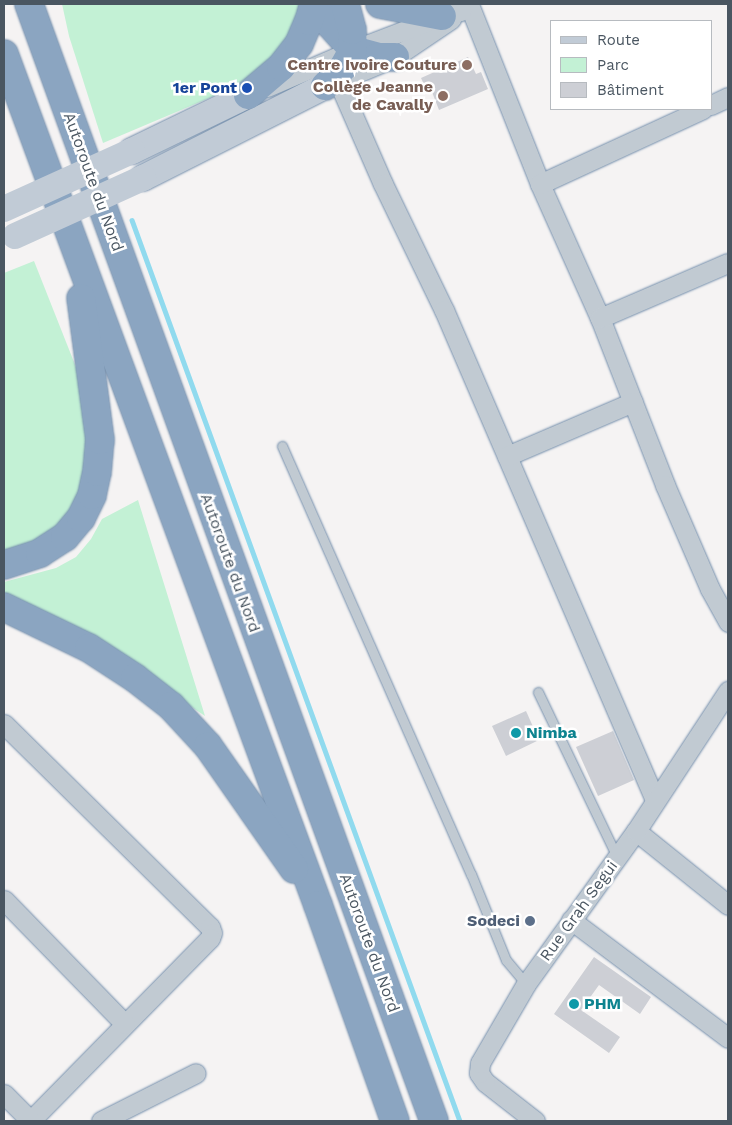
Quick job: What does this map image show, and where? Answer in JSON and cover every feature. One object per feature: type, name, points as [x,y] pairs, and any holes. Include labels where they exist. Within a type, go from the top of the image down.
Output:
[{"type":"highway","name":"Autoroute du Nord","points":[[29,4],[434,1121]]},
{"type":"highway","points":[[39,4],[43,41]]},
{"type":"highway","points":[[315,4],[327,22],[353,50],[379,57],[395,57]]},
{"type":"highway","points":[[248,95],[281,67],[299,44],[315,4]]},
{"type":"highway","points":[[332,84],[353,50],[352,30],[345,4]]},
{"type":"highway","points":[[380,4],[463,10]]},
{"type":"highway","points":[[4,54],[74,250],[318,906],[395,1121]]},
{"type":"highway","points":[[4,565],[40,553],[65,537],[81,518],[92,495],[97,472],[100,440],[74,250]]},
{"type":"highway","points":[[4,607],[89,648],[135,678],[171,706],[208,746],[318,906]]},
{"type":"main road","points":[[9,239],[143,178],[332,84]]},
{"type":"main road","points":[[4,209],[132,151],[248,95]]},
{"type":"street","points":[[248,95],[353,50],[463,10]]},
{"type":"street","points":[[463,10],[395,57],[332,84],[444,310],[655,800]]},
{"type":"street","points":[[463,10],[600,318],[676,511],[710,589],[728,622]]},
{"type":"street","points":[[712,105],[728,97]]},
{"type":"street","points":[[540,184],[701,110]]},
{"type":"street","points":[[600,318],[728,263]]},
{"type":"street","points":[[506,456],[633,402]]},
{"type":"street","name":"Rue Grah Segui","points":[[535,1121],[485,1082],[479,1073],[480,1063],[526,984],[636,831],[728,692]]},
{"type":"street","points":[[4,724],[210,927],[212,933],[210,938],[30,1121],[4,1094]]},
{"type":"street","points":[[636,831],[728,904]]},
{"type":"street","points":[[4,900],[125,1024]]},
{"type":"street","points":[[571,920],[728,1038]]},
{"type":"street","points":[[101,1121],[196,1073]]},
{"type":"lane","points":[[282,446],[471,874],[506,960],[526,984]]},
{"type":"lane","points":[[538,692],[617,857]]},
{"type":"green space","points":[[62,4],[304,4],[293,39],[245,83],[103,143],[69,36]]},
{"type":"green space","points":[[34,261],[87,395],[93,442],[75,517],[4,560],[4,273]]},
{"type":"green space","points":[[138,500],[205,716],[129,665],[4,597],[4,582],[56,568],[76,557],[91,539],[102,519]]},
{"type":"building","points":[[468,57],[476,74],[481,72],[488,89],[439,110],[432,92],[428,93],[421,78]]},
{"type":"building","name":"Nimba","points":[[526,711],[539,740],[506,756],[492,726]]},
{"type":"building","points":[[613,731],[634,780],[598,796],[576,747]]},
{"type":"building","name":"PHM","points":[[594,957],[651,997],[640,1014],[599,985],[581,1010],[620,1037],[609,1053],[554,1014]]},
{"type":"waterway","points":[[132,220],[460,1121]]},
{"type":"place","name":"Centre Ivoire Couture","points":[[467,65]]},
{"type":"place","name":"1er Pont","points":[[247,88]]},
{"type":"place","name":"Collège Jeanne de Cavally","points":[[443,96]]},
{"type":"place","name":"Nimba","points":[[516,733]]},
{"type":"place","name":"Sodeci","points":[[530,921]]},
{"type":"place","name":"PHM","points":[[574,1004]]}]
